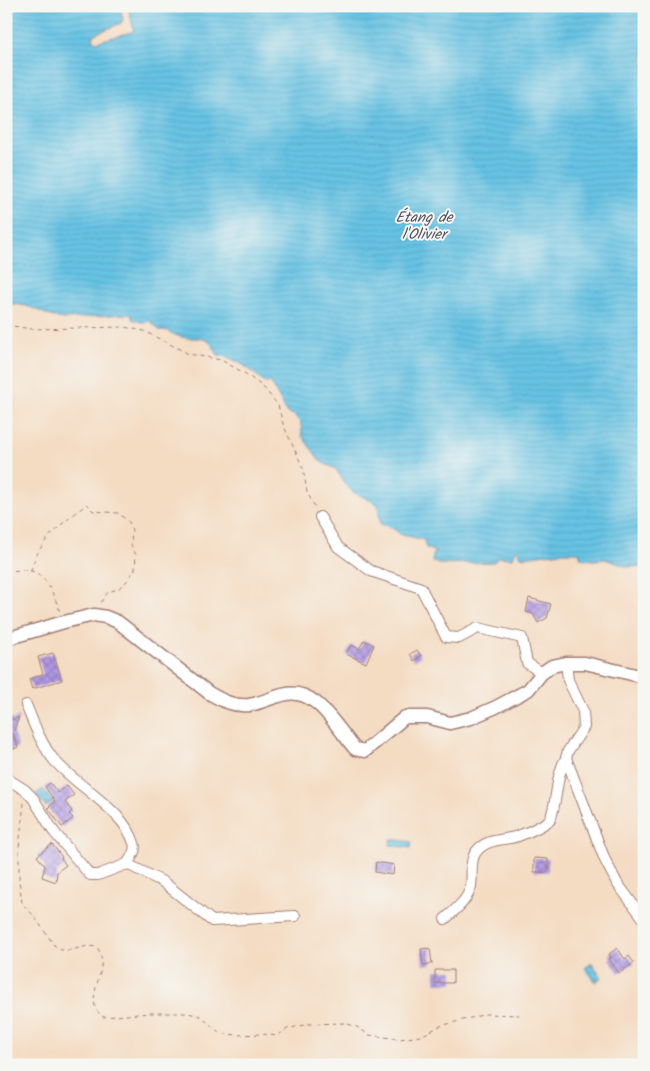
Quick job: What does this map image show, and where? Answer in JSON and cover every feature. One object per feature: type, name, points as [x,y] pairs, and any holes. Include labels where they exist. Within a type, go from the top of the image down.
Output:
[{"type":"street","points":[[320,517],[338,547],[371,570],[421,588],[446,637],[459,638],[478,628],[522,638],[527,663],[542,673]]},
{"type":"street","points":[[6,639],[94,615],[106,617],[118,622],[209,693],[225,702],[248,705],[283,694],[298,693],[310,698],[317,703],[355,750],[365,751],[405,717],[427,717],[450,723],[471,718],[528,690],[542,673],[552,666],[566,663],[585,663],[644,677]]},
{"type":"street","points":[[445,919],[463,902],[470,888],[472,861],[475,853],[483,845],[495,840],[517,836],[550,820],[560,768],[568,751],[584,727],[583,711],[568,680],[566,663]]},
{"type":"street","points":[[6,778],[25,790],[33,798],[54,832],[90,874],[98,875],[127,864],[134,852],[135,844],[124,825],[102,802],[75,781],[55,761],[45,748],[26,705]]},
{"type":"street","points":[[566,758],[604,860],[617,883],[644,919]]},
{"type":"street","points":[[127,864],[162,882],[212,921],[295,916]]},
{"type":"path","points":[[6,325],[32,329],[124,327],[144,331],[189,354],[221,360],[246,374],[263,387],[278,405],[283,424],[303,468],[307,492],[320,517]]},
{"type":"path","points":[[32,570],[34,557],[51,533],[87,504],[93,511],[118,513],[129,522],[132,530],[131,545],[136,555],[135,569],[128,580],[118,589],[108,592],[94,615]]},
{"type":"path","points":[[6,571],[32,570],[42,578],[54,595],[64,622]]},
{"type":"path","points":[[23,798],[24,806],[19,847],[22,903],[34,916],[54,945],[61,950],[88,946],[97,947],[102,954],[93,1005],[104,1018],[188,1013],[200,1016],[220,1033],[277,1036],[287,1029],[308,1024],[346,1023],[357,1027],[369,1035],[400,1039],[421,1036],[440,1026],[486,1014],[519,1016]]},
{"type":"water","name":"Étang de l'Olivier","points":[[6,6],[120,6],[123,20],[121,23],[95,34],[93,38],[96,42],[134,31],[128,6],[644,6],[644,568],[629,567],[605,559],[581,558],[579,552],[560,552],[525,557],[518,555],[520,552],[516,550],[513,558],[498,557],[494,562],[440,564],[432,562],[434,551],[426,548],[424,540],[400,534],[393,528],[380,524],[378,504],[353,492],[345,484],[336,469],[321,462],[302,436],[301,423],[294,415],[287,413],[270,381],[267,384],[239,362],[218,355],[210,342],[201,338],[185,338],[159,330],[149,320],[145,323],[132,319],[132,315],[128,314],[66,319],[49,315],[27,306],[6,302]]},
{"type":"water","points":[[43,789],[53,802],[46,807],[36,794]]},
{"type":"water","points":[[391,839],[412,842],[411,848],[390,845]]},
{"type":"water","points":[[592,963],[602,977],[596,982],[585,968]]},
{"type":"building","points":[[529,598],[551,604],[547,618],[538,623],[533,614],[526,612]]},
{"type":"building","points":[[364,640],[374,645],[366,663],[346,654],[351,645],[359,649]]},
{"type":"building","points":[[417,650],[421,656],[414,661],[410,654]]},
{"type":"building","points":[[53,653],[62,680],[32,689],[29,679],[43,674],[38,657]]},
{"type":"building","points":[[6,708],[12,720],[19,717],[13,733],[18,747],[10,751],[6,745]]},
{"type":"building","points":[[50,783],[58,793],[67,786],[74,795],[65,802],[72,811],[69,814],[73,818],[62,827],[48,808],[55,801],[45,787]]},
{"type":"building","points":[[52,844],[66,865],[57,872],[56,882],[42,877],[45,866],[37,856]]},
{"type":"building","points":[[534,858],[548,859],[548,872],[534,872]]},
{"type":"building","points":[[376,862],[394,865],[393,875],[375,872]]},
{"type":"building","points":[[430,948],[432,964],[423,965],[421,949]]},
{"type":"building","points":[[617,948],[625,959],[629,956],[634,963],[619,973],[609,959],[611,958],[609,954]]},
{"type":"building","points":[[435,970],[453,970],[453,983],[435,983]]}]
